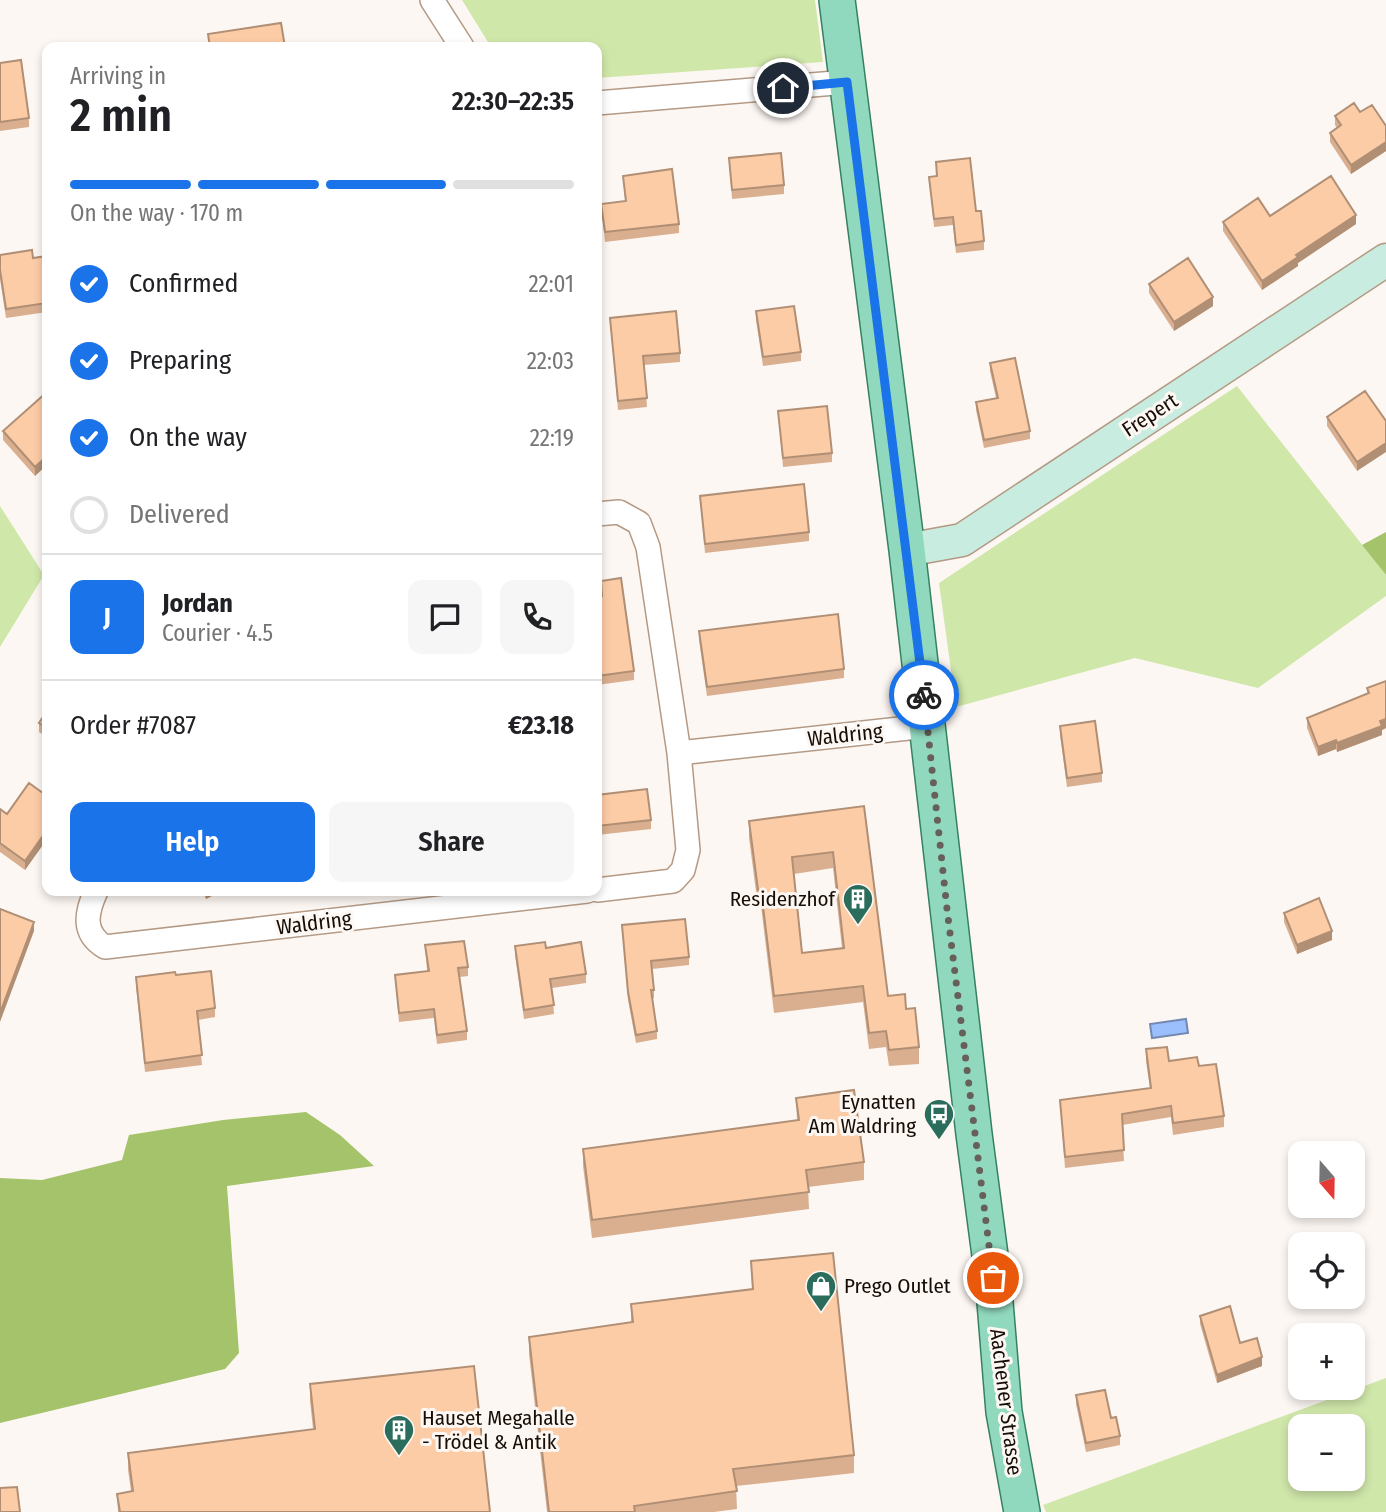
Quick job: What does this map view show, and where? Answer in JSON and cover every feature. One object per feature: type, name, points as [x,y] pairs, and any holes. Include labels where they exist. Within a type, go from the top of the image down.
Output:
[{"type":"main road","name":"Aachener Strasse","points":[[837,0],[907,550],[947,909],[993,1278],[1004,1412],[1022,1512]]},
{"type":"street","points":[[432,0],[459,42]]},
{"type":"street","points":[[602,103],[847,82]]},
{"type":"street","name":"Frepert","points":[[907,550],[962,540],[1386,260]]},
{"type":"street","points":[[602,514],[619,512],[639,523],[648,547],[679,753],[688,850],[683,870],[673,881],[602,889]]},
{"type":"street","name":"Waldring","points":[[679,753],[927,726]]},
{"type":"street","name":"Waldring","points":[[94,896],[89,905],[88,929],[93,940],[105,947],[544,896]]},
{"type":"green space","points":[[462,0],[815,0],[823,62],[602,78],[602,42],[488,42]]},
{"type":"green space","points":[[1237,386],[1386,575],[1386,596],[1258,688],[1135,658],[956,707],[939,583]]},
{"type":"green space","points":[[0,506],[42,572],[42,578],[0,647]]},
{"type":"green space","points":[[1386,532],[1386,575],[1362,545]]},
{"type":"green space","points":[[306,1112],[340,1135],[374,1166],[227,1186],[239,1353],[225,1369],[0,1423],[0,1178],[42,1180],[122,1160],[129,1135],[223,1120]]},
{"type":"green space","points":[[1386,1378],[1386,1512],[1046,1512],[1043,1505],[1288,1414],[1288,1491],[1365,1491],[1365,1414],[1289,1414],[1327,1400],[1365,1400],[1365,1386]]},
{"type":"water","points":[[1186,1019],[1188,1033],[1152,1038],[1150,1024]]},
{"type":"building","points":[[281,23],[284,42],[209,42],[208,34]]},
{"type":"building","points":[[21,60],[29,118],[0,122],[0,63]]},
{"type":"building","points":[[1354,103],[1360,112],[1372,105],[1386,126],[1386,142],[1351,165],[1330,133],[1341,125],[1335,116]]},
{"type":"building","points":[[781,153],[784,185],[732,190],[729,158]]},
{"type":"building","points":[[970,158],[976,211],[981,211],[984,241],[956,245],[953,217],[934,219],[929,177],[937,176],[936,162]]},
{"type":"building","points":[[672,169],[679,224],[605,232],[602,204],[626,201],[623,176]]},
{"type":"building","points":[[1331,176],[1356,215],[1262,281],[1223,222],[1258,198],[1270,216]]},
{"type":"building","points":[[32,250],[33,258],[42,257],[42,304],[6,309],[0,255]]},
{"type":"building","points":[[1188,258],[1213,297],[1174,322],[1149,284]]},
{"type":"building","points":[[794,306],[801,352],[763,357],[756,311]]},
{"type":"building","points":[[676,311],[680,353],[643,356],[647,398],[618,401],[610,318]]},
{"type":"building","points":[[1015,358],[1030,431],[984,440],[976,402],[998,398],[990,363]]},
{"type":"building","points":[[1365,391],[1386,421],[1386,443],[1357,462],[1327,417]]},
{"type":"building","points":[[42,396],[42,461],[35,467],[3,431]]},
{"type":"building","points":[[827,406],[832,453],[783,458],[778,411]]},
{"type":"building","points":[[804,484],[809,532],[705,544],[700,496]]},
{"type":"building","points":[[621,578],[634,671],[602,675],[602,581]]},
{"type":"building","points":[[838,614],[844,669],[707,687],[699,631]]},
{"type":"building","points":[[1386,681],[1386,719],[1380,721],[1382,726],[1337,743],[1336,740],[1318,747],[1307,718],[1369,693],[1367,688]]},
{"type":"building","points":[[1095,721],[1102,773],[1067,778],[1060,726]]},
{"type":"building","points":[[29,783],[42,792],[42,837],[25,861],[0,843],[0,809],[7,814]]},
{"type":"building","points":[[647,789],[651,820],[602,825],[602,794]]},
{"type":"building","name":"Residenzhof","points":[[864,806],[888,996],[905,994],[906,1009],[915,1008],[919,1047],[889,1050],[886,1031],[869,1033],[863,986],[774,996],[761,890],[758,890],[749,821]],"holes":[[[833,852],[844,948],[802,953],[792,857]]]},
{"type":"building","points":[[1319,898],[1332,931],[1297,945],[1284,913]]},
{"type":"building","points":[[0,909],[34,922],[0,1013]]},
{"type":"building","points":[[685,919],[689,957],[651,961],[654,990],[651,990],[657,1031],[636,1035],[628,992],[622,925]]},
{"type":"building","points":[[464,941],[468,967],[458,968],[467,1031],[437,1035],[434,1009],[399,1013],[395,975],[429,971],[425,945]]},
{"type":"building","points":[[545,942],[546,948],[581,942],[586,974],[550,979],[554,1005],[524,1010],[515,946]]},
{"type":"building","points":[[211,971],[215,1008],[197,1011],[202,1055],[145,1063],[136,977]]},
{"type":"building","points":[[1167,1047],[1169,1061],[1197,1057],[1199,1066],[1216,1064],[1224,1116],[1173,1123],[1171,1106],[1122,1114],[1124,1150],[1065,1157],[1060,1100],[1151,1088],[1146,1049]]},
{"type":"building","points":[[854,1090],[864,1162],[806,1170],[809,1192],[592,1220],[583,1149],[799,1120],[796,1098]]},
{"type":"building","points":[[833,1253],[854,1455],[733,1469],[737,1491],[634,1506],[635,1512],[549,1512],[529,1337],[633,1322],[631,1304],[753,1289],[751,1261]]},
{"type":"building","points":[[1230,1306],[1240,1343],[1257,1338],[1262,1357],[1217,1375],[1200,1316]]},
{"type":"building","points":[[474,1366],[490,1512],[120,1512],[117,1494],[133,1491],[128,1453],[315,1429],[310,1384]]},
{"type":"building","points":[[1105,1390],[1111,1418],[1116,1417],[1120,1436],[1086,1443],[1076,1395]]},
{"type":"building","points":[[17,1487],[20,1512],[0,1512],[0,1488]]},
{"type":"way so far","points":[[924,695],[947,909],[993,1278]]},
{"type":"place","name":"Residenzhof","points":[[858,926]]},
{"type":"place","name":"Eynatten Am Waldring","points":[[939,1141]]},
{"type":"place","name":"Prego Outlet","points":[[821,1313]]},
{"type":"place","name":"Hauset Megahalle - Trödel & Antik","points":[[399,1457]]},
{"type":"route","points":[[783,88],[847,82],[924,695]]}]
